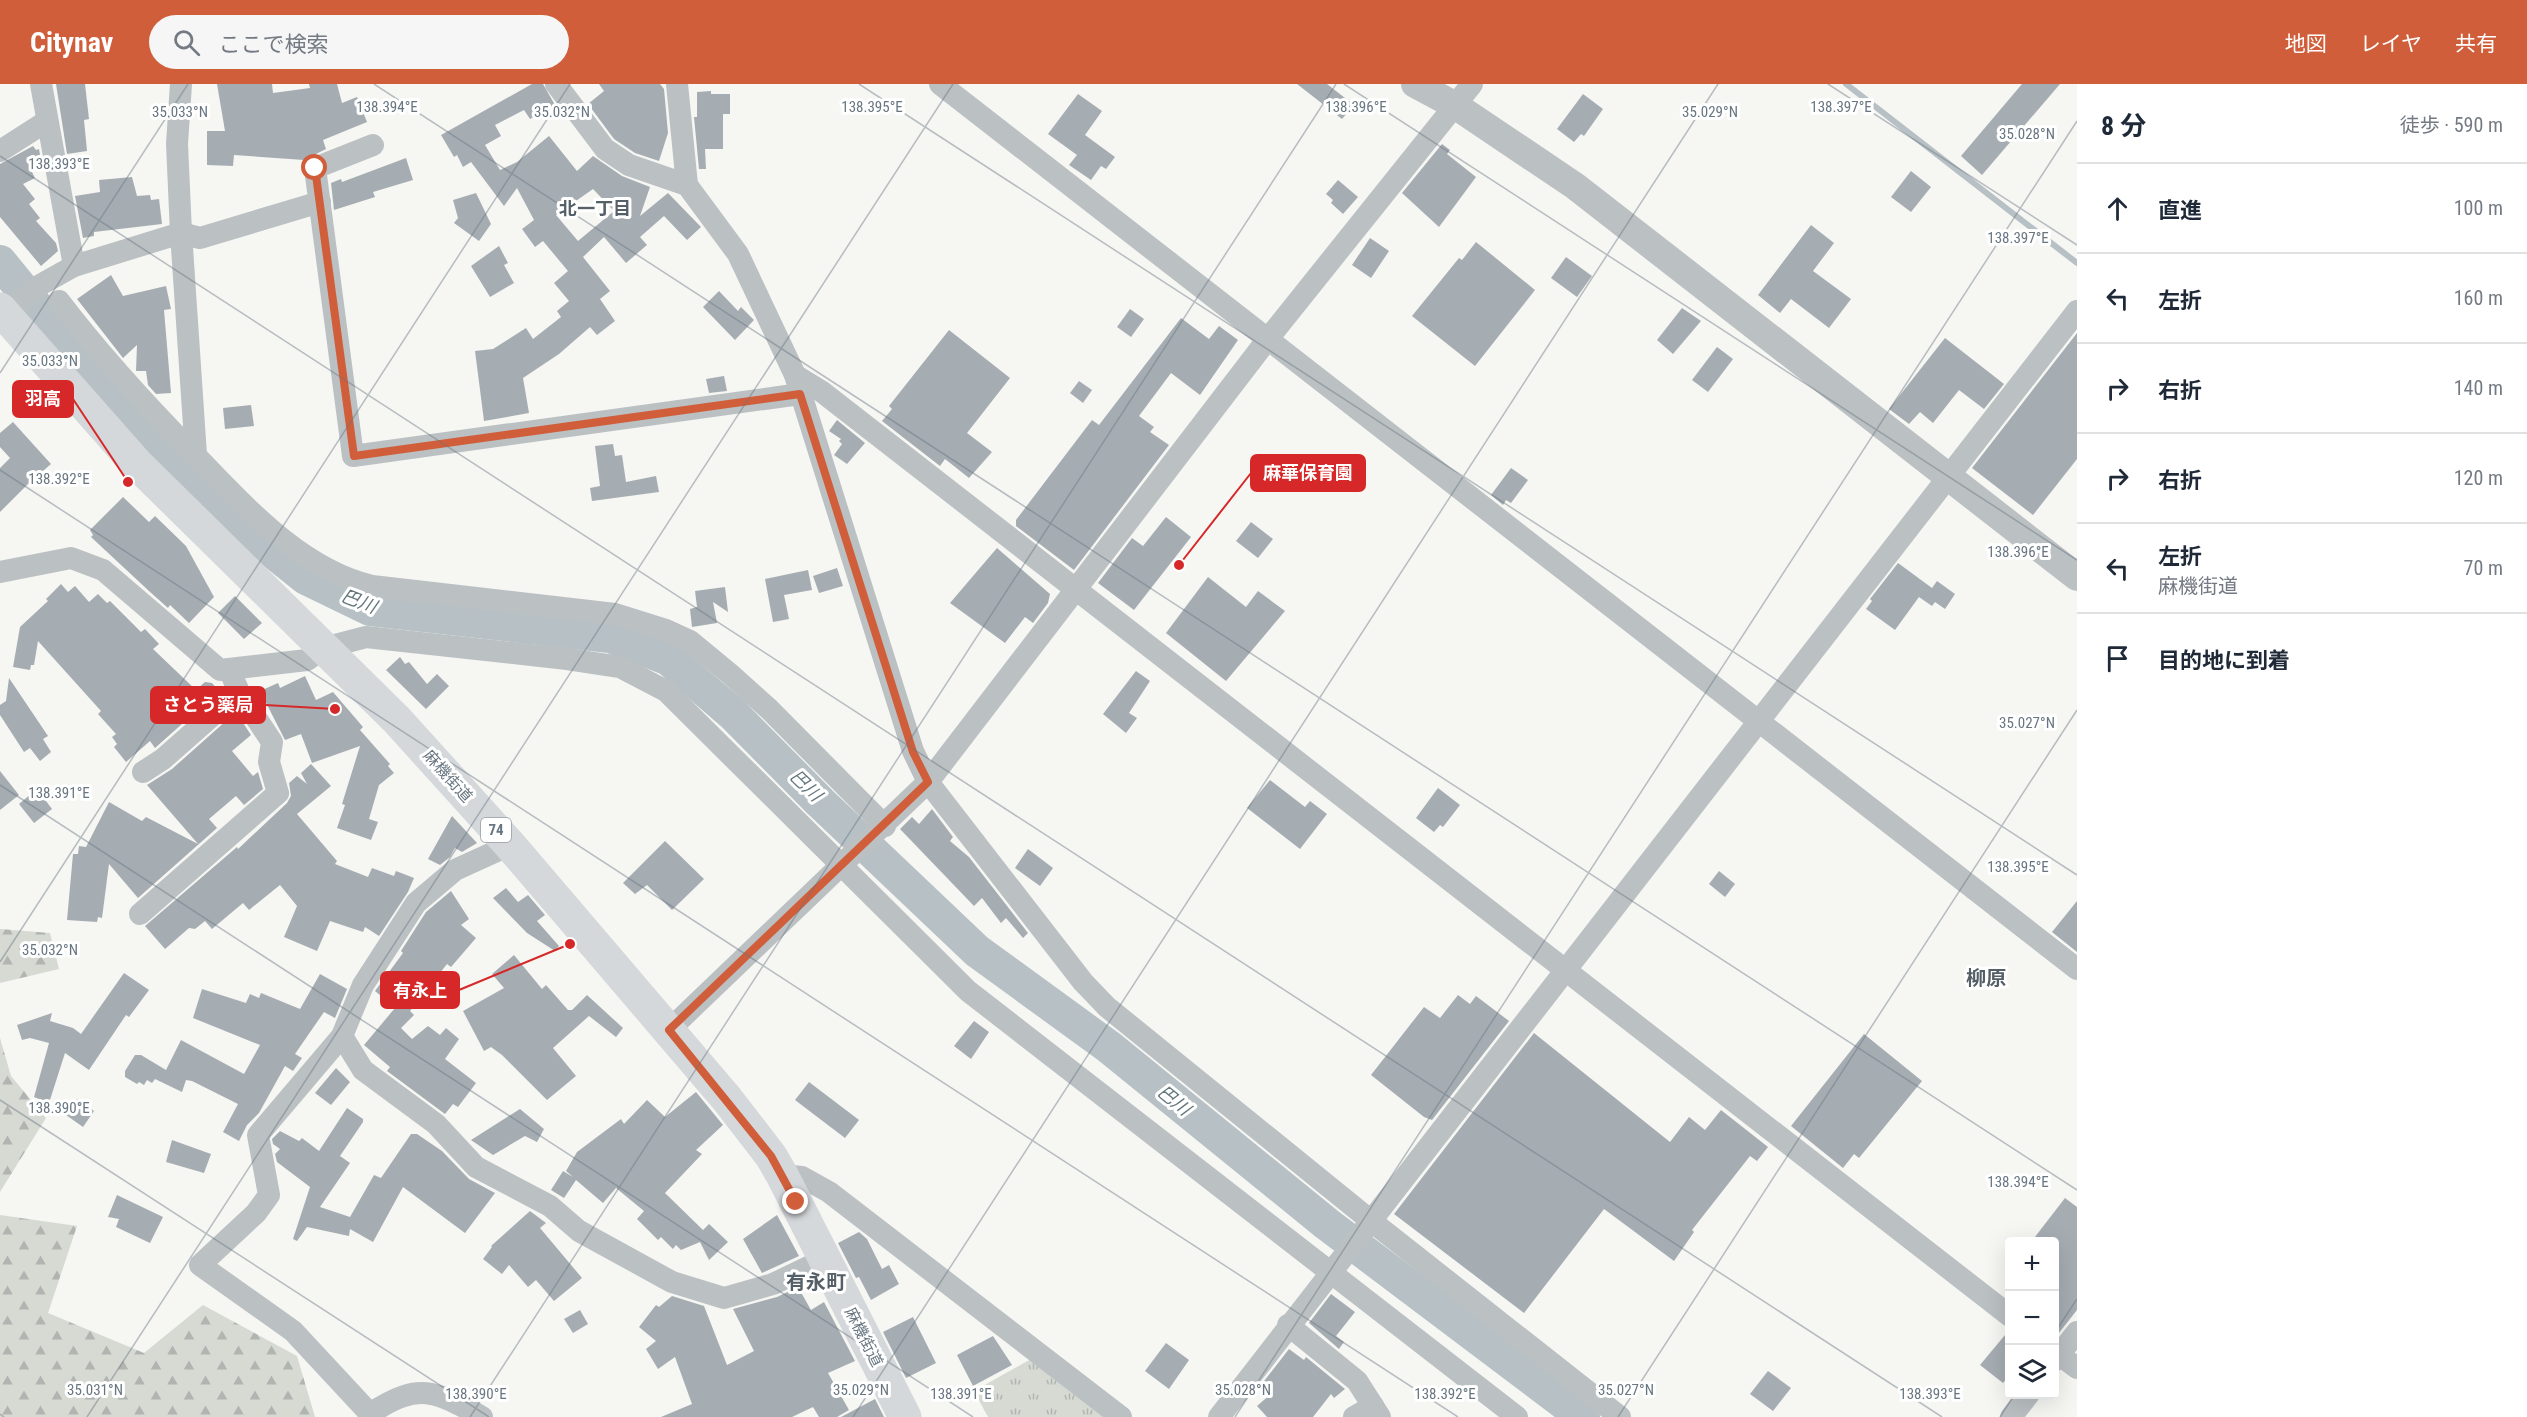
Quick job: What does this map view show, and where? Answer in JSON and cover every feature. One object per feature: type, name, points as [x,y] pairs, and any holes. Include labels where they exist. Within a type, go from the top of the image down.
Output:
[{"type":"main road","name":"麻機街道","points":[[1,314],[136,463],[397,720],[510,844],[669,1030],[771,1156],[905,1417]]},
{"type":"street","points":[[41,84],[74,266]]},
{"type":"street","points":[[181,84],[177,144],[195,455]]},
{"type":"street","points":[[556,84],[605,149],[628,165],[687,185]]},
{"type":"street","points":[[677,84],[687,185],[738,254],[798,384],[913,752],[928,782],[1083,982],[1107,1007],[1370,1220],[1620,1417]]},
{"type":"street","points":[[940,84],[2077,969]]},
{"type":"street","points":[[1414,84],[1464,95],[1575,186],[2077,577]]},
{"type":"street","points":[[669,1030],[885,826],[928,782],[1267,340],[1464,95]]},
{"type":"street","points":[[0,151],[47,121]]},
{"type":"street","points":[[373,145],[315,168],[354,456],[798,384],[821,391],[2005,1312]]},
{"type":"street","points":[[1,314],[40,285],[74,266],[181,233],[200,238],[320,202]]},
{"type":"street","points":[[58,301],[85,336],[195,455],[270,528],[298,550],[351,581],[372,586],[615,614],[666,630],[690,641],[769,710],[885,826]]},
{"type":"street","points":[[1219,1417],[1288,1325],[1566,972],[2077,311]]},
{"type":"street","points":[[0,572],[71,558],[103,570],[220,670],[307,660],[324,648],[366,637],[567,659],[620,668],[666,692],[968,991],[1517,1417]]},
{"type":"street","points":[[140,914],[278,793],[269,762],[272,742],[239,692],[230,669]]},
{"type":"street","points":[[143,772],[163,759],[239,692]]},
{"type":"street","points":[[482,1417],[459,1404],[421,1390],[392,1399],[372,1415],[293,1330],[200,1265],[256,1213],[269,1196],[258,1135],[342,1036],[363,985],[416,903],[455,870],[510,844]]},
{"type":"street","points":[[342,1036],[363,1070],[436,1124],[476,1167],[550,1206],[579,1231],[672,1282],[724,1298],[773,1284],[825,1259]]},
{"type":"street","points":[[782,1175],[802,1177],[829,1192],[1121,1417]]},
{"type":"street","points":[[1288,1325],[1357,1381],[1369,1413]]},
{"type":"street","points":[[2061,1359],[2077,1332]]},
{"type":"street","points":[[2011,1417],[2026,1399]]},
{"type":"green space","points":[[0,929],[50,933],[59,969],[0,983]]},
{"type":"green space","points":[[0,1038],[11,1076],[46,1118],[0,1192]]},
{"type":"green space","points":[[0,1215],[77,1226],[48,1313],[144,1353],[203,1305],[297,1356],[315,1417],[0,1417]]},
{"type":"green space","points":[[1031,1359],[1106,1417],[988,1417],[974,1391]]},
{"type":"building","points":[[56,84],[85,84],[89,119],[84,120],[87,151],[67,154]]},
{"type":"building","points":[[217,84],[272,84],[273,93],[310,88],[309,84],[337,84],[342,103],[357,97],[367,122],[323,140],[326,149],[304,160],[234,155],[233,166],[207,165],[207,131],[225,131]]},
{"type":"building","points":[[532,84],[543,84],[555,105],[530,119],[524,110],[495,125],[501,136],[485,145],[500,170],[517,162],[549,136],[577,171],[593,156],[622,176],[650,187],[640,216],[668,193],[701,227],[687,240],[664,216],[640,237],[647,245],[626,263],[604,237],[583,257],[610,291],[600,299],[615,321],[597,335],[590,327],[559,354],[523,378],[529,413],[484,421],[475,351],[493,349],[526,328],[533,339],[561,317],[557,311],[569,301],[554,283],[568,271],[543,241],[535,247],[522,229],[534,220],[517,188],[504,206],[471,162],[463,167],[457,155],[454,157],[441,135]],"holes":[[[593,189],[614,211],[578,241],[556,215]]]},
{"type":"building","points":[[599,84],[660,84],[664,89],[668,133],[659,161],[635,153],[614,139],[588,104],[604,91]]},
{"type":"building","points":[[1297,84],[1327,84],[1354,105],[1342,119]]},
{"type":"building","points":[[2022,84],[2060,84],[1982,175],[1961,156]]},
{"type":"building","points":[[711,91],[711,94],[730,94],[730,114],[723,114],[723,149],[705,149],[706,169],[699,169],[694,117],[697,117],[697,92]]},
{"type":"building","points":[[1078,94],[1102,111],[1085,135],[1115,157],[1106,169],[1101,166],[1091,180],[1069,165],[1077,155],[1048,134]]},
{"type":"building","points":[[1583,94],[1603,109],[1584,136],[1581,134],[1574,142],[1557,129]]},
{"type":"building","points":[[1442,144],[1450,150],[1447,154],[1476,177],[1439,227],[1402,193]]},
{"type":"building","points":[[33,146],[36,150],[39,149],[42,167],[32,172],[35,178],[23,184],[35,199],[29,204],[40,218],[36,221],[56,243],[58,251],[41,266],[0,217],[0,164]]},
{"type":"building","points":[[406,158],[413,180],[373,192],[375,197],[334,210],[331,183],[341,179],[342,182]]},
{"type":"building","points":[[1911,171],[1931,187],[1911,212],[1891,197]]},
{"type":"building","points":[[132,177],[137,196],[150,195],[151,200],[159,199],[162,224],[94,232],[94,236],[83,238],[75,196],[100,192],[99,180]]},
{"type":"building","points":[[1338,180],[1358,197],[1343,214],[1331,203],[1333,200],[1326,194]]},
{"type":"building","points":[[476,193],[491,224],[479,241],[454,223],[458,218],[453,200]]},
{"type":"building","points":[[1811,225],[1834,243],[1813,271],[1851,299],[1829,328],[1791,299],[1780,313],[1758,295]]},
{"type":"building","points":[[1370,238],[1389,251],[1371,278],[1352,265]]},
{"type":"building","points":[[1476,242],[1535,290],[1475,366],[1412,316],[1459,258],[1462,260]]},
{"type":"building","points":[[499,246],[508,263],[504,265],[514,283],[490,297],[471,266]]},
{"type":"building","points":[[1566,257],[1592,276],[1577,297],[1551,278]]},
{"type":"building","points":[[111,275],[123,296],[166,286],[171,309],[164,310],[171,393],[156,394],[148,385],[146,371],[136,371],[137,345],[123,358],[77,299]]},
{"type":"building","points":[[719,291],[738,311],[741,307],[754,320],[735,340],[703,307]]},
{"type":"building","points":[[1682,308],[1701,321],[1673,354],[1657,340]]},
{"type":"building","points":[[1130,309],[1144,319],[1131,337],[1117,327]]},
{"type":"building","points":[[1181,318],[1209,339],[1219,326],[1238,340],[1200,395],[1171,373],[1139,416],[1154,427],[1150,432],[1169,445],[1074,570],[1016,526],[1016,520],[1092,420],[1099,425]]},
{"type":"building","points":[[949,330],[1010,378],[967,433],[992,452],[969,478],[945,459],[940,466],[882,421],[892,409],[889,406]]},
{"type":"building","points":[[2077,333],[2077,459],[2033,515],[1972,468]]},
{"type":"building","points":[[1945,338],[2004,384],[1984,409],[1959,390],[1933,423],[1920,412],[1909,424],[1889,409]]},
{"type":"building","points":[[1717,347],[1733,359],[1708,392],[1692,380]]},
{"type":"building","points":[[724,376],[727,391],[709,393],[706,379]]},
{"type":"building","points":[[1079,381],[1092,390],[1083,403],[1070,393]]},
{"type":"building","points":[[251,405],[254,426],[225,429],[223,408]]},
{"type":"building","points":[[837,420],[865,443],[847,464],[834,455],[842,444],[839,441],[841,439],[829,431]]},
{"type":"building","points":[[13,422],[51,464],[43,471],[46,474],[34,485],[31,481],[0,512],[0,468],[10,458],[0,447],[0,433]]},
{"type":"building","points":[[613,444],[615,456],[622,455],[626,482],[656,476],[659,492],[592,501],[590,488],[600,486],[595,446]]},
{"type":"building","points":[[1511,468],[1528,480],[1511,503],[1506,500],[1503,505],[1491,495]]},
{"type":"building","points":[[123,497],[149,522],[155,516],[186,546],[214,597],[189,623],[170,605],[168,608],[91,537],[93,535],[90,530]]},
{"type":"building","points":[[1166,517],[1191,537],[1134,610],[1098,583],[1132,538],[1143,546]]},
{"type":"building","points":[[1251,522],[1273,539],[1258,558],[1236,541]]},
{"type":"building","points":[[997,548],[1050,594],[1048,603],[1033,623],[1025,617],[1005,643],[950,603]]},
{"type":"building","points":[[1898,563],[1932,588],[1937,581],[1955,594],[1945,609],[1935,602],[1932,606],[1919,597],[1895,630],[1866,609],[1872,601],[1870,599]]},
{"type":"building","points":[[837,568],[843,586],[819,593],[813,576]]},
{"type":"building","points":[[808,570],[812,590],[784,595],[789,619],[773,622],[765,579]]},
{"type":"building","points":[[1208,577],[1246,607],[1258,591],[1285,611],[1226,681],[1166,633]]},
{"type":"building","points":[[61,584],[68,592],[75,586],[89,602],[98,594],[107,603],[110,601],[141,632],[145,629],[159,644],[153,649],[196,690],[205,682],[212,683],[219,691],[155,748],[150,741],[126,762],[114,747],[117,744],[112,737],[116,734],[98,714],[101,711],[38,641],[34,665],[31,665],[30,670],[13,667],[20,627],[48,601],[46,599]]},
{"type":"building","points":[[725,587],[728,612],[713,602],[717,623],[692,627],[690,609],[697,607],[695,591]]},
{"type":"building","points":[[235,596],[262,623],[244,639],[218,613]]},
{"type":"building","points":[[400,657],[405,664],[409,662],[427,684],[437,674],[449,686],[426,709],[386,670]]},
{"type":"building","points":[[1136,671],[1150,681],[1129,713],[1137,718],[1126,733],[1103,714]]},
{"type":"building","points":[[305,676],[316,700],[333,692],[363,727],[360,730],[390,764],[388,766],[394,773],[379,785],[369,819],[378,822],[371,840],[337,828],[360,746],[312,763],[301,734],[285,740],[260,691],[278,683],[280,688]]},
{"type":"building","points":[[9,678],[48,736],[43,739],[51,752],[40,761],[30,748],[24,752],[0,715],[0,705],[6,701]]},
{"type":"building","points":[[236,712],[251,735],[232,751],[253,776],[258,772],[263,789],[244,805],[236,796],[209,819],[217,828],[138,898],[109,864],[102,918],[98,917],[97,922],[67,920],[73,854],[78,854],[79,846],[86,847],[109,802],[142,821],[146,817],[198,844],[147,785],[172,769]]},
{"type":"building","points":[[311,764],[331,786],[297,814],[337,861],[335,864],[368,877],[372,868],[394,876],[396,871],[414,878],[408,892],[379,936],[365,927],[363,932],[330,921],[317,951],[284,937],[297,906],[280,885],[249,910],[243,903],[212,929],[205,921],[195,929],[189,928],[165,949],[145,926],[237,847],[238,849],[287,803],[291,796],[289,783],[297,776],[307,784],[301,773]]},
{"type":"building","points":[[0,771],[19,795],[0,810]]},
{"type":"building","points":[[1270,780],[1305,807],[1310,801],[1327,814],[1300,849],[1247,808]]},
{"type":"building","points":[[1438,788],[1460,805],[1443,827],[1440,825],[1434,832],[1416,818]]},
{"type":"building","points":[[37,789],[52,809],[34,823],[19,804]]},
{"type":"building","points":[[932,809],[953,837],[950,841],[969,857],[1028,933],[1023,938],[1006,918],[1001,923],[982,898],[974,906],[900,829],[912,817],[919,824]]},
{"type":"building","points":[[452,816],[477,843],[462,852],[455,848],[450,857],[440,865],[428,859]]},
{"type":"building","points":[[665,841],[704,879],[672,910],[647,885],[635,894],[623,883]]},
{"type":"building","points":[[1028,849],[1053,868],[1040,886],[1015,868]]},
{"type":"building","points":[[1719,871],[1735,884],[1725,897],[1709,884]]},
{"type":"building","points":[[506,888],[518,902],[528,895],[545,915],[537,921],[559,946],[555,951],[527,933],[493,898]]},
{"type":"building","points":[[451,891],[469,919],[461,925],[476,938],[451,967],[447,964],[410,1011],[414,1015],[401,1028],[412,1039],[428,1026],[440,1035],[446,1028],[459,1039],[445,1059],[476,1083],[458,1107],[453,1104],[445,1114],[387,1071],[390,1067],[364,1045],[395,1008],[375,991],[403,953],[401,951],[426,912]]},
{"type":"building","points":[[2077,901],[2077,952],[2052,932]]},
{"type":"building","points":[[514,955],[542,989],[546,985],[568,1010],[572,1010],[587,995],[623,1028],[616,1037],[589,1016],[553,1048],[576,1076],[547,1100],[502,1055],[491,1047],[484,1051],[463,1011],[504,988],[492,974]]},
{"type":"building","points":[[124,973],[149,990],[129,1017],[126,1015],[89,1070],[65,1053],[49,1103],[34,1097],[49,1043],[30,1038],[22,1040],[17,1025],[52,1013],[50,1021],[73,1028],[81,1034]]},
{"type":"building","points":[[320,974],[347,989],[335,1018],[324,1012],[295,1054],[302,1058],[293,1071],[285,1066],[259,1113],[247,1125],[239,1141],[223,1132],[238,1104],[192,1081],[186,1080],[182,1092],[155,1079],[152,1083],[147,1080],[144,1085],[125,1077],[125,1071],[135,1055],[141,1055],[166,1070],[181,1040],[244,1074],[260,1045],[193,1018],[202,989],[246,1003],[250,994],[259,998],[261,993],[300,1009]]},
{"type":"building","points":[[1458,995],[1470,1004],[1476,996],[1509,1021],[1432,1120],[1424,1117],[1371,1075],[1424,1007],[1440,1018]]},
{"type":"building","points":[[974,1021],[989,1032],[971,1059],[954,1046]]},
{"type":"building","points":[[1534,1033],[1670,1142],[1689,1117],[1705,1130],[1721,1110],[1768,1147],[1757,1161],[1750,1156],[1692,1230],[1694,1232],[1674,1261],[1604,1209],[1524,1313],[1394,1214]]},
{"type":"building","points":[[1864,1034],[1922,1081],[1859,1158],[1854,1154],[1843,1168],[1791,1126]]},
{"type":"building","points":[[336,1068],[350,1082],[331,1105],[315,1093]]},
{"type":"building","points":[[809,1082],[859,1120],[845,1138],[795,1100]]},
{"type":"building","points":[[696,1092],[723,1125],[696,1150],[702,1154],[665,1193],[703,1230],[709,1224],[728,1242],[709,1260],[700,1242],[681,1250],[676,1245],[673,1249],[661,1237],[658,1240],[637,1219],[644,1211],[616,1188],[603,1203],[576,1180],[564,1198],[551,1190],[563,1171],[573,1177],[566,1171],[577,1152],[621,1119],[624,1124],[647,1100],[665,1117]]},
{"type":"building","points":[[77,1099],[94,1111],[83,1127],[66,1115]]},
{"type":"building","points":[[347,1108],[363,1119],[363,1122],[340,1156],[350,1163],[320,1207],[350,1217],[374,1175],[381,1178],[411,1134],[417,1134],[442,1151],[469,1179],[495,1193],[465,1233],[403,1187],[373,1242],[350,1229],[349,1236],[307,1227],[297,1241],[293,1239],[310,1187],[277,1162],[275,1154],[280,1149],[273,1144],[272,1139],[280,1131],[299,1141],[302,1138],[319,1151]]},
{"type":"building","points":[[520,1109],[544,1129],[537,1142],[525,1136],[493,1155],[471,1140]]},
{"type":"building","points":[[172,1140],[211,1154],[204,1173],[166,1162]]},
{"type":"building","points":[[117,1195],[163,1217],[150,1243],[116,1227],[119,1219],[108,1217]]},
{"type":"building","points":[[2065,1198],[2077,1207],[2077,1310],[2059,1333],[2059,1237],[2035,1237]]},
{"type":"building","points":[[530,1211],[546,1223],[540,1228],[582,1278],[554,1301],[536,1280],[528,1287],[509,1265],[502,1274],[483,1259],[491,1246]]},
{"type":"building","points":[[777,1215],[799,1256],[762,1273],[743,1239]]},
{"type":"building","points":[[859,1232],[867,1239],[882,1269],[889,1265],[899,1284],[871,1300],[859,1277],[856,1278],[838,1243]]},
{"type":"building","points":[[798,1287],[811,1310],[824,1302],[855,1361],[828,1373],[849,1410],[837,1417],[819,1417],[813,1407],[792,1417],[661,1417],[692,1404],[675,1357],[658,1369],[646,1349],[656,1341],[639,1327],[656,1305],[659,1307],[672,1296],[704,1306],[727,1365],[754,1351],[733,1309],[777,1297]]},
{"type":"building","points":[[1331,1294],[1355,1312],[1336,1336],[1344,1342],[1339,1349],[1309,1323]]},
{"type":"building","points":[[580,1310],[588,1324],[573,1333],[564,1319]]},
{"type":"building","points":[[913,1317],[936,1363],[906,1378],[883,1332]]},
{"type":"building","points":[[2005,1335],[2005,1381],[2003,1383],[1980,1365]]},
{"type":"building","points":[[993,1336],[1012,1365],[973,1386],[957,1355]]},
{"type":"building","points":[[1166,1343],[1189,1360],[1169,1389],[1145,1371]]},
{"type":"building","points":[[1289,1349],[1304,1360],[1306,1357],[1345,1389],[1334,1398],[1331,1394],[1313,1417],[1267,1417],[1257,1406],[1272,1393],[1261,1385]]},
{"type":"building","points":[[1768,1371],[1791,1388],[1773,1411],[1750,1394]]},
{"type":"building","points":[[875,1399],[884,1417],[841,1417]]},
{"type":"waterway","points":[[1846,84],[2077,263]]},
{"type":"waterway","name":"巴川","points":[[0,262],[93,376],[232,519],[306,578],[370,609],[610,636],[669,659],[733,714],[820,802],[977,951],[1109,1047],[1327,1224],[1583,1417]]},
{"type":"place","name":"羽高","points":[[128,482]]},
{"type":"place","name":"麻華保育園","points":[[1179,565]]},
{"type":"place","name":"さとう薬局","points":[[335,709]]},
{"type":"place","name":"有永上","points":[[570,944]]},
{"type":"district","name":"北一丁目","points":[[595,208]]},
{"type":"district","name":"柳原","points":[[1986,978]]},
{"type":"district","name":"有永町","points":[[816,1282]]},
{"type":"route","points":[[315,168],[354,456],[800,394],[913,752],[928,782],[885,826],[669,1030],[771,1156],[796,1202]]}]
